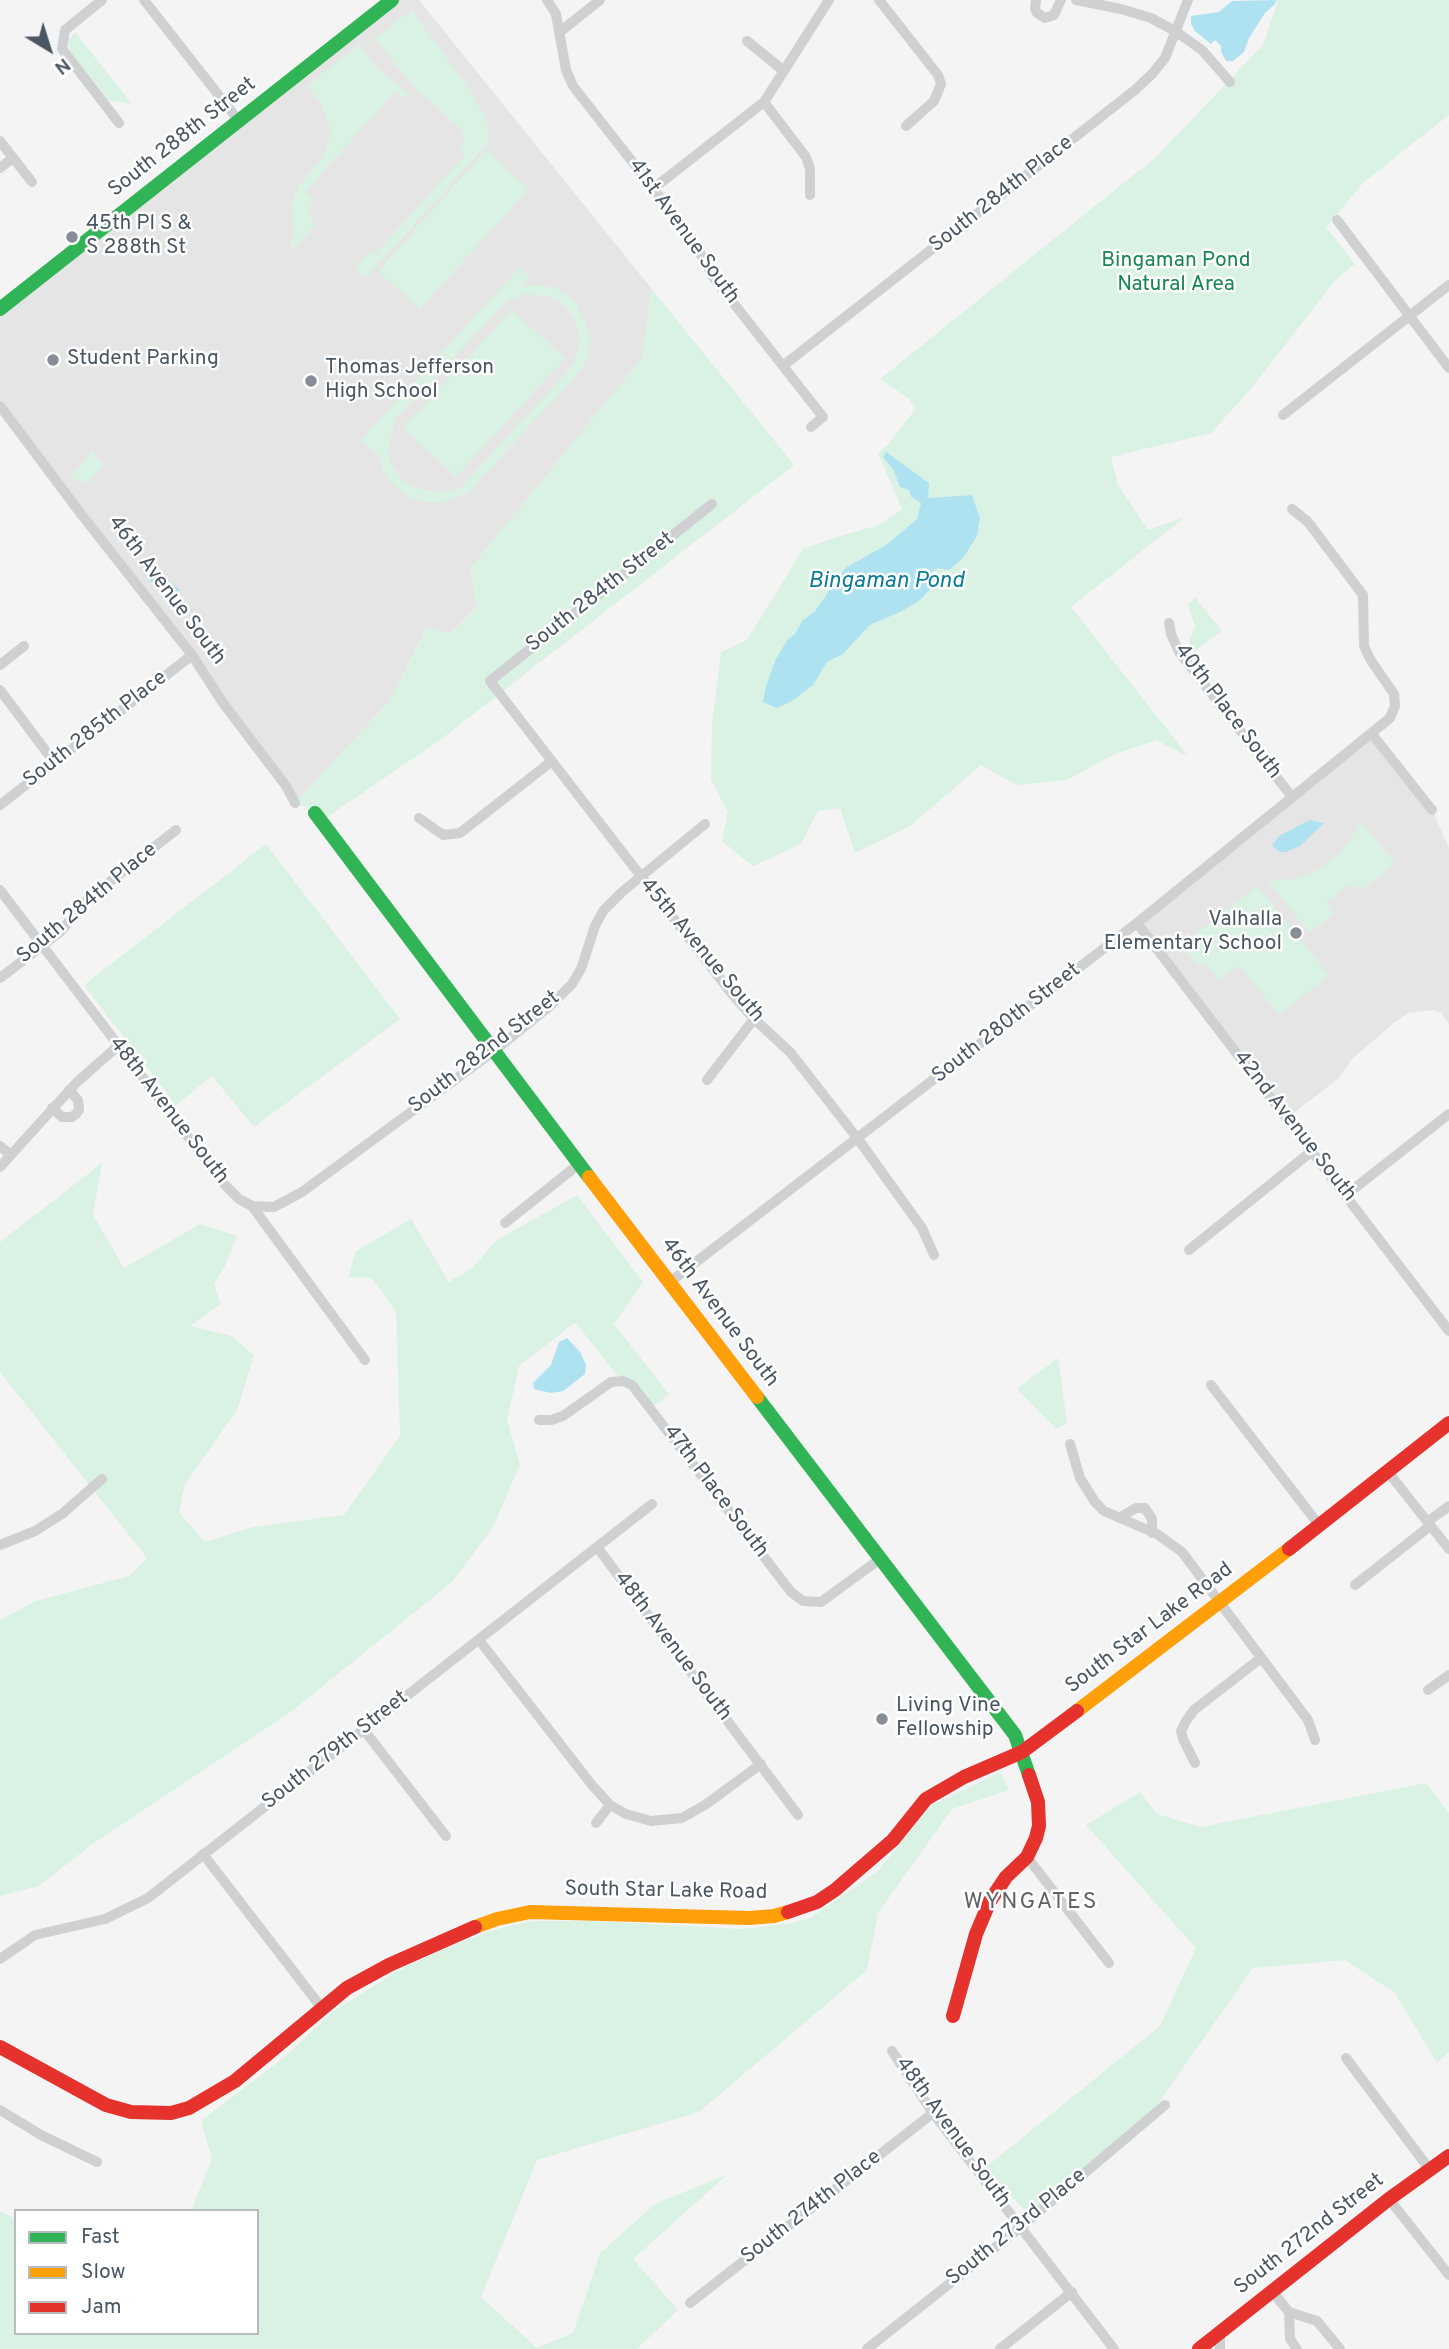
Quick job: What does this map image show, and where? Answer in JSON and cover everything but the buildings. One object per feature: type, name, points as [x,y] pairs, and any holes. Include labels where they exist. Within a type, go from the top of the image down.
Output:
[{"type":"street","points":[[102,0],[72,24],[63,36],[62,49],[119,122]]},
{"type":"street","points":[[144,0],[239,121]]},
{"type":"street","name":"South 288th Street","points":[[0,308],[393,0]]},
{"type":"street","name":"41st Avenue South","points":[[548,0],[561,31],[566,70],[573,86],[692,238],[713,276],[823,417],[810,427]]},
{"type":"street","points":[[561,31],[600,0]]},
{"type":"street","points":[[654,188],[764,102],[829,0]]},
{"type":"street","points":[[879,0],[938,75],[941,84],[934,101],[906,126]]},
{"type":"street","points":[[1036,0],[1035,9],[1045,18],[1054,15],[1061,0]]},
{"type":"street","points":[[1076,0],[1151,18],[1202,50],[1230,82]]},
{"type":"street","name":"South 284th Place","points":[[785,365],[1153,74],[1164,58],[1188,0]]},
{"type":"street","points":[[747,41],[784,71]]},
{"type":"street","points":[[764,102],[806,157],[810,169],[810,195]]},
{"type":"street","points":[[0,141],[32,182]]},
{"type":"street","points":[[0,169],[13,158]]},
{"type":"street","points":[[1337,220],[1449,368]]},
{"type":"street","points":[[1283,415],[1449,285]]},
{"type":"street","name":"46th Avenue South","points":[[0,406],[80,514],[192,655],[223,703],[286,786],[295,803]]},
{"type":"street","name":"South 284th Street","points":[[490,681],[712,504]]},
{"type":"street","name":"South 280th Street","points":[[670,1282],[1136,923],[1390,718],[1395,701],[1391,688],[1364,646],[1363,595],[1308,522],[1292,509]]},
{"type":"street","name":"40th Place South","points":[[1169,623],[1179,652],[1292,797]]},
{"type":"street","points":[[0,664],[24,646]]},
{"type":"street","name":"South 285th Place","points":[[0,805],[192,655]]},
{"type":"street","name":"45th Avenue South","points":[[490,681],[640,877],[754,1019],[790,1052],[858,1139],[922,1228],[934,1255]]},
{"type":"street","points":[[0,690],[54,761]]},
{"type":"street","points":[[1372,734],[1432,810]]},
{"type":"street","points":[[419,818],[443,835],[460,833],[552,761]]},
{"type":"street","name":"46th Avenue South","points":[[315,813],[1015,1735],[1035,1790],[1039,1813],[1036,1838],[1027,1857]]},
{"type":"street","name":"South 282nd Street","points":[[252,1206],[274,1207],[302,1192],[494,1051],[551,1005],[572,984],[603,911],[705,824]]},
{"type":"street","name":"South 284th Place","points":[[0,978],[60,932],[89,898],[176,830]]},
{"type":"street","name":"48th Avenue South","points":[[0,890],[224,1184],[239,1199],[252,1206],[365,1360]]},
{"type":"street","name":"42nd Avenue South","points":[[1136,923],[1449,1331]]},
{"type":"street","points":[[707,1080],[754,1019]]},
{"type":"street","points":[[0,1167],[69,1090],[118,1046]]},
{"type":"street","points":[[52,1108],[62,1117],[76,1114],[79,1110],[78,1100],[69,1090]]},
{"type":"street","points":[[1346,1195],[1449,1114]]},
{"type":"street","points":[[0,1146],[11,1155]]},
{"type":"street","points":[[1189,1250],[1312,1150]]},
{"type":"street","points":[[505,1223],[579,1164]]},
{"type":"street","name":"47th Place South","points":[[539,1420],[563,1416],[611,1382],[623,1381],[637,1390],[797,1599],[807,1603],[821,1602],[880,1559]]},
{"type":"street","points":[[1211,1385],[1319,1525]]},
{"type":"street","name":"South Star Lake Road","points":[[0,2047],[106,2105],[131,2112],[163,2114],[189,2108],[235,2081],[347,1988],[389,1965],[497,1919],[530,1912],[749,1918],[774,1916],[817,1902],[893,1840],[926,1799],[964,1777],[1022,1752],[1220,1603],[1449,1423]]},
{"type":"street","points":[[1069,1444],[1075,1466],[1087,1491],[1104,1511],[1152,1533],[1182,1552],[1308,1720],[1315,1740]]},
{"type":"street","points":[[1388,1472],[1447,1543]]},
{"type":"street","points":[[1,1542],[35,1531],[62,1514],[102,1479]]},
{"type":"street","name":"South 279th Street","points":[[0,1959],[34,1936],[105,1919],[148,1898],[652,1504]]},
{"type":"street","points":[[1355,1585],[1449,1506]]},
{"type":"street","points":[[1119,1518],[1136,1507],[1145,1508],[1152,1519],[1152,1533]]},
{"type":"street","name":"48th Avenue South","points":[[597,1547],[798,1815]]},
{"type":"street","points":[[480,1640],[574,1763],[610,1805],[625,1814],[643,1821],[667,1821],[691,1814],[761,1764]]},
{"type":"street","points":[[1195,1763],[1182,1739],[1181,1731],[1186,1721],[1194,1710],[1261,1658]]},
{"type":"street","points":[[1428,1690],[1449,1675]]},
{"type":"street","points":[[363,1730],[446,1836]]},
{"type":"street","points":[[596,1823],[610,1805]]},
{"type":"street","points":[[203,1854],[321,2007]]},
{"type":"street","points":[[953,2016],[976,1934],[990,1901],[1006,1877],[1027,1857],[1109,1963]]},
{"type":"street","name":"48th Avenue South","points":[[892,2051],[933,2113],[1114,2349]]},
{"type":"street","points":[[1346,2058],[1430,2170]]},
{"type":"street","name":"South 273rd Place","points":[[867,2349],[1021,2227],[1165,2105]]},
{"type":"street","points":[[0,2110],[41,2136],[97,2162]]},
{"type":"street","name":"South 274th Place","points":[[690,2303],[933,2113]]},
{"type":"street","name":"South 272nd Street","points":[[1199,2349],[1389,2199],[1447,2161]]},
{"type":"street","points":[[1389,2199],[1449,2275]]},
{"type":"street","points":[[1272,2291],[1289,2312],[1317,2321],[1340,2349]]},
{"type":"street","points":[[1000,2349],[1072,2292]]},
{"type":"street","points":[[1289,2312],[1290,2339],[1297,2349]]},
{"type":"street","points":[[1220,2332],[1220,2349]]},
{"type":"shaded area","name":"Thomas Jefferson High School","points":[[392,0],[419,0],[651,288],[643,357],[471,568],[476,609],[449,634],[426,628],[389,702],[295,803],[286,786],[0,406],[0,309]]},
{"type":"shaded area","name":"Valhalla Elementary School","points":[[1372,734],[1432,810],[1449,848],[1449,1024],[1441,1012],[1433,1010],[1409,1013],[1352,1059],[1339,1078],[1287,1118],[1137,923]]},
{"type":"green space","name":"Bingaman Pond Natural Area","points":[[1275,0],[1449,0],[1449,115],[1364,182],[1326,227],[1355,264],[1337,278],[1250,390],[1211,433],[1111,457],[1118,485],[1148,530],[1185,517],[1071,607],[1188,756],[1156,740],[1113,755],[1067,780],[1016,785],[981,765],[910,826],[855,853],[840,808],[818,811],[801,844],[753,866],[722,841],[728,812],[711,780],[712,724],[721,652],[747,640],[803,549],[879,525],[902,509],[878,453],[888,445],[916,408],[908,398],[880,379],[1156,157],[1263,45],[1277,3]],"holes":[[[883,457],[927,498],[972,495],[980,518],[977,536],[931,574],[932,588],[919,600],[870,625],[843,654],[827,662],[813,685],[788,639],[795,634],[802,621],[815,611],[845,568],[886,545],[917,519],[921,503],[911,497],[909,490],[900,487],[893,469]]]},
{"type":"green space","points":[[412,10],[470,90],[487,121],[489,142],[366,278],[355,269],[371,251],[375,254],[465,155],[459,149],[465,139],[462,130],[412,85],[375,39]]},
{"type":"green space","points":[[75,32],[132,104],[108,100],[68,47]]},
{"type":"green space","points":[[359,44],[377,67],[408,94],[404,99],[395,92],[306,191],[313,198],[309,211],[315,225],[294,249],[290,247],[293,233],[292,201],[299,185],[324,157],[331,132],[321,104],[307,86]]},
{"type":"green space","points":[[486,150],[529,189],[420,309],[378,271]]},
{"type":"green space","points":[[519,268],[530,277],[523,286],[555,288],[569,296],[577,305],[590,338],[584,367],[468,493],[443,503],[408,497],[390,482],[379,456],[361,440]],"holes":[[[525,294],[551,297],[564,305],[574,319],[579,334],[575,360],[567,372],[461,487],[440,493],[413,487],[404,481],[392,465],[388,449],[395,420],[501,307]]]},
{"type":"green space","points":[[651,288],[794,465],[440,740],[321,821],[312,809],[295,803],[389,702],[427,627],[449,634],[476,610],[471,568],[642,357]]},
{"type":"green space","points":[[512,310],[565,358],[456,477],[403,428]]},
{"type":"green space","points":[[92,452],[104,464],[87,483],[70,477]]},
{"type":"green space","points":[[1195,597],[1222,631],[1193,652],[1190,651],[1189,643],[1195,625],[1188,605]]},
{"type":"green space","points":[[1359,823],[1368,829],[1396,864],[1365,888],[1347,886],[1326,902],[1334,914],[1310,933],[1268,881],[1293,879],[1316,871],[1336,857],[1351,839]]},
{"type":"green space","points":[[266,844],[400,1019],[254,1127],[212,1076],[176,1105],[84,985]]},
{"type":"green space","points":[[1257,886],[1329,975],[1279,1015],[1239,965],[1219,980],[1204,962],[1198,966],[1181,946]]},
{"type":"green space","points":[[102,1163],[93,1215],[124,1268],[200,1224],[237,1236],[224,1268],[214,1283],[220,1304],[190,1326],[231,1336],[254,1355],[237,1410],[185,1484],[179,1512],[205,1542],[253,1527],[344,1515],[400,1436],[396,1312],[372,1278],[348,1277],[356,1251],[411,1219],[449,1282],[472,1268],[497,1240],[577,1195],[643,1282],[614,1324],[669,1394],[654,1406],[634,1381],[617,1375],[576,1323],[573,1324],[519,1366],[507,1420],[520,1465],[493,1527],[452,1582],[292,1711],[91,1845],[39,1886],[0,1896],[0,1620],[36,1601],[129,1576],[147,1558],[0,1372],[0,1242]]},
{"type":"green space","points":[[1058,1358],[1067,1423],[1056,1429],[1017,1389]]},
{"type":"green space","points":[[1000,1772],[1009,1790],[952,1809],[878,1913],[867,1970],[699,2112],[537,2160],[481,2297],[537,2348],[573,2333],[600,2253],[655,2204],[728,2174],[633,2259],[678,2310],[637,2349],[0,2349],[0,2211],[14,2218],[14,2335],[259,2335],[259,2209],[192,2209],[212,2158],[201,2121],[283,2058],[334,2011],[396,1972],[446,1948],[493,1930],[532,1921],[593,1921],[742,1929],[792,1923],[812,1917],[878,1871],[932,1805]]},
{"type":"green space","points":[[1426,1783],[1449,1813],[1449,2052],[1437,2063],[1395,1993],[1345,1960],[1253,1968],[1148,2118],[1031,2218],[986,2167],[1160,2026],[1196,1948],[1086,1825],[1140,1792],[1157,1814],[1201,1827]]},
{"type":"water","points":[[1276,0],[1249,38],[1244,52],[1233,61],[1226,61],[1221,46],[1215,40],[1211,44],[1195,31],[1191,24],[1191,16],[1219,12],[1232,1]]},
{"type":"water","name":"Bingaman Pond","points":[[886,452],[929,483],[928,498],[972,495],[980,518],[977,536],[963,558],[949,570],[938,568],[931,573],[938,581],[919,601],[870,625],[843,654],[827,662],[813,685],[792,701],[777,708],[763,702],[776,659],[788,639],[795,634],[802,621],[815,611],[845,568],[886,545],[917,519],[921,503],[911,497],[909,490],[900,487],[893,469],[883,457]]},
{"type":"water","points":[[150,563],[180,590],[166,600],[142,571]]},
{"type":"water","points":[[1310,820],[1324,823],[1300,846],[1280,852],[1272,846],[1279,836]]},
{"type":"water","points":[[567,1338],[580,1352],[586,1365],[585,1374],[563,1391],[551,1393],[534,1389],[533,1383],[551,1365],[559,1342]]},
{"type":"traffic: fast","points":[[0,309],[392,0]]},
{"type":"traffic: fast","points":[[315,813],[589,1177]]},
{"type":"traffic: fast","points":[[757,1397],[1015,1735],[1029,1775]]},
{"type":"traffic: slow","points":[[589,1177],[757,1397]]},
{"type":"traffic: slow","points":[[1077,1711],[1289,1549]]},
{"type":"traffic: slow","points":[[475,1927],[530,1912],[749,1918],[788,1912]]},
{"type":"traffic: jam","points":[[1289,1549],[1449,1423]]},
{"type":"traffic: jam","points":[[788,1912],[817,1902],[835,1890],[893,1840],[926,1799],[964,1777],[1022,1752],[1077,1711]]},
{"type":"traffic: jam","points":[[953,2016],[976,1934],[990,1901],[1006,1877],[1027,1857],[1036,1838],[1039,1826],[1038,1802],[1029,1775]]},
{"type":"traffic: jam","points":[[0,2047],[106,2105],[131,2112],[171,2113],[189,2108],[235,2081],[347,1988],[389,1965],[475,1927]]},
{"type":"traffic: jam","points":[[1199,2349],[1389,2199],[1449,2156]]},
{"type":"place","name":"45th Pl S & S 288th St","points":[[72,237]]},
{"type":"place","name":"Student Parking","points":[[53,360]]},
{"type":"place","name":"Thomas Jefferson High School","points":[[311,381]]},
{"type":"place","name":"Valhalla Elementary School","points":[[1296,933]]},
{"type":"place","name":"Living Vine Fellowship","points":[[882,1719]]},
{"type":"district","name":"WYNGATES","points":[[1031,1903]]}]
